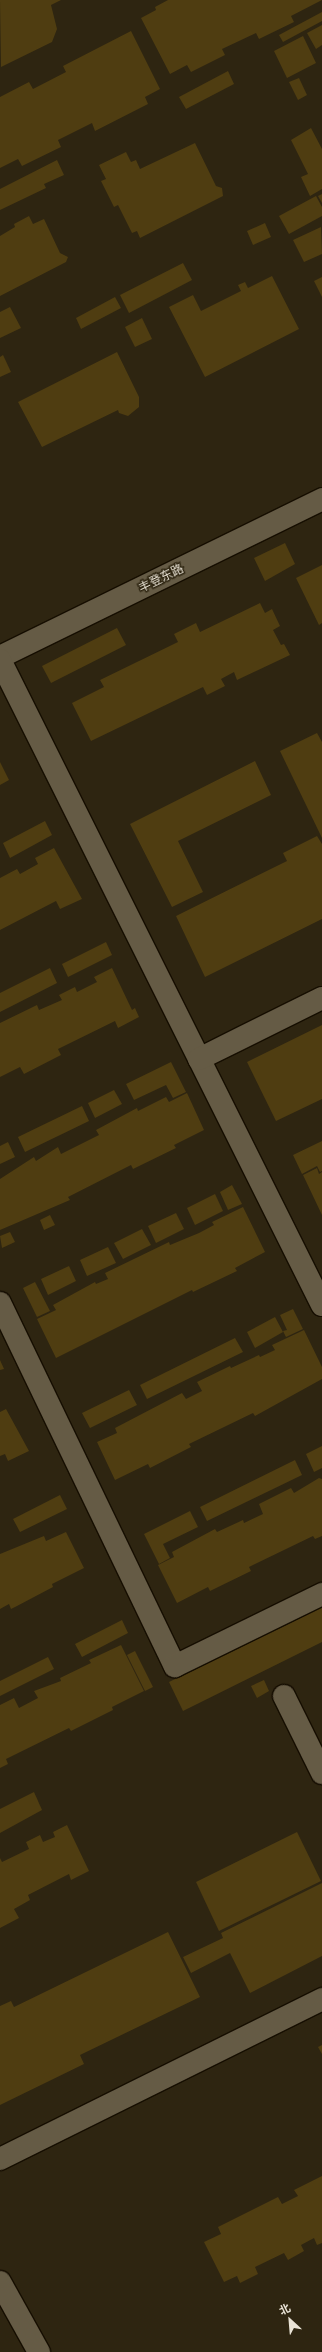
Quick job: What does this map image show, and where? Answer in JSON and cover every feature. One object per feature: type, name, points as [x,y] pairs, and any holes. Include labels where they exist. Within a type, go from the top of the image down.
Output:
[{"type":"street","name":"丰登东路","points":[[0,659],[322,498]]},
{"type":"street","points":[[0,659],[322,1305]]},
{"type":"street","points":[[199,1059],[322,998]]},
{"type":"street","points":[[0,1303],[175,1666],[322,1594]]},
{"type":"street","points":[[284,1696],[322,1773]]},
{"type":"street","points":[[0,2159],[322,1999]]},
{"type":"street","points":[[0,2282],[39,2352]]},
{"type":"building","points":[[0,0],[61,0],[51,5],[57,29],[52,42],[1,67]]},
{"type":"building","points":[[168,0],[322,0],[291,16],[294,22],[259,39],[256,33],[222,49],[225,55],[191,72],[187,65],[170,74],[141,18],[156,10],[155,7]]},
{"type":"building","points":[[322,12],[322,21],[283,42],[279,35]]},
{"type":"building","points":[[322,25],[322,45],[316,49],[307,33]]},
{"type":"building","points":[[131,31],[160,89],[145,97],[148,104],[95,131],[92,123],[58,140],[61,147],[22,166],[18,159],[0,168],[0,97],[29,82],[33,89],[66,72],[63,66]]},
{"type":"building","points":[[303,36],[316,63],[287,78],[274,51]]},
{"type":"building","points":[[228,71],[234,84],[186,109],[179,97]]},
{"type":"building","points":[[299,78],[307,95],[298,100],[289,82]]},
{"type":"building","points":[[311,128],[322,149],[322,189],[310,196],[301,177],[308,174],[291,140]]},
{"type":"building","points":[[195,143],[216,186],[222,188],[223,196],[140,238],[137,231],[132,233],[118,205],[114,207],[101,181],[106,179],[99,165],[126,152],[131,162],[136,160],[140,169]]},
{"type":"building","points":[[57,160],[64,175],[44,184],[46,188],[0,210],[0,189]]},
{"type":"building","points":[[322,194],[322,203],[318,196]]},
{"type":"building","points":[[316,196],[322,207],[322,216],[289,234],[279,216]]},
{"type":"building","points":[[29,216],[33,224],[44,219],[60,253],[68,257],[66,262],[0,296],[0,236],[15,227],[14,224]]},
{"type":"building","points":[[265,223],[271,237],[253,245],[247,231]]},
{"type":"building","points":[[321,227],[322,254],[304,262],[293,240]]},
{"type":"building","points":[[183,263],[192,280],[129,313],[120,295]]},
{"type":"building","points":[[272,276],[299,329],[205,377],[169,307],[193,295],[201,311],[241,291],[238,285],[245,282],[248,288]]},
{"type":"building","points":[[322,277],[322,297],[314,281]]},
{"type":"building","points":[[115,297],[121,308],[81,329],[76,318]]},
{"type":"building","points":[[10,307],[21,328],[0,338],[0,312]]},
{"type":"building","points":[[142,318],[152,339],[135,347],[125,327]]},
{"type":"building","points":[[117,352],[139,397],[139,407],[128,416],[119,413],[118,410],[42,447],[18,402]]},
{"type":"building","points":[[3,355],[11,372],[0,377],[0,357]]},
{"type":"building","points":[[285,543],[295,564],[265,581],[254,558]]},
{"type":"building","points":[[322,565],[322,623],[319,625],[296,578]]},
{"type":"building","points":[[260,603],[265,613],[272,609],[280,626],[273,630],[281,645],[284,644],[290,655],[237,680],[234,672],[221,679],[225,686],[207,695],[203,687],[91,741],[72,703],[104,687],[100,680],[178,642],[174,634],[196,623],[200,632]]},
{"type":"building","points":[[117,628],[126,645],[51,683],[42,666]]},
{"type":"building","points":[[317,733],[322,742],[322,838],[280,751]]},
{"type":"building","points":[[255,761],[271,795],[178,841],[203,892],[172,907],[130,824]]},
{"type":"building","points":[[0,762],[9,780],[0,785]]},
{"type":"building","points":[[45,821],[52,835],[10,858],[3,843]]},
{"type":"building","points":[[317,836],[322,844],[322,919],[205,977],[176,916],[287,861],[283,853]]},
{"type":"building","points":[[54,848],[82,899],[60,909],[56,901],[0,930],[0,878],[17,869],[20,874],[38,864],[35,858]]},
{"type":"building","points":[[106,942],[112,955],[68,977],[62,964]]},
{"type":"building","points":[[50,968],[57,983],[0,1012],[0,993]]},
{"type":"building","points":[[112,968],[132,1010],[135,1008],[139,1017],[118,1028],[115,1021],[58,1049],[61,1055],[24,1074],[20,1067],[0,1077],[0,1023],[37,1005],[39,1010],[62,1000],[59,995],[75,987],[77,992],[97,982],[94,977]]},
{"type":"building","points":[[322,1025],[322,1099],[276,1121],[247,1062]]},
{"type":"building","points":[[171,1062],[186,1092],[173,1098],[166,1085],[134,1100],[126,1084]]},
{"type":"building","points":[[114,1090],[122,1104],[95,1118],[88,1103]]},
{"type":"building","points":[[187,1093],[204,1130],[174,1145],[176,1148],[133,1169],[131,1165],[68,1197],[70,1200],[0,1230],[0,1179],[34,1157],[36,1161],[58,1147],[61,1154],[99,1135],[96,1130],[137,1108],[138,1111],[166,1097],[169,1102]]},
{"type":"building","points":[[82,1106],[89,1121],[25,1152],[18,1137]]},
{"type":"building","points":[[322,1141],[322,1171],[320,1172],[317,1166],[302,1174],[293,1155]]},
{"type":"building","points":[[8,1142],[15,1157],[0,1164],[0,1146]]},
{"type":"building","points":[[317,1168],[319,1174],[322,1172],[322,1215],[303,1175]]},
{"type":"building","points":[[232,1185],[242,1204],[228,1210],[220,1192]]},
{"type":"building","points":[[215,1194],[223,1211],[195,1225],[187,1208]]},
{"type":"building","points":[[243,1207],[265,1252],[235,1268],[237,1271],[193,1292],[192,1290],[56,1358],[37,1319],[56,1310],[53,1305],[95,1282],[96,1284],[108,1279],[105,1273],[169,1242],[170,1245],[199,1233],[214,1225],[212,1222]]},
{"type":"building","points":[[176,1213],[184,1229],[156,1243],[148,1226]]},
{"type":"building","points":[[50,1215],[55,1225],[44,1230],[40,1220]]},
{"type":"building","points":[[142,1229],[151,1245],[123,1259],[114,1243]]},
{"type":"building","points":[[10,1232],[15,1242],[2,1248],[0,1236]]},
{"type":"building","points":[[108,1247],[116,1263],[87,1276],[80,1260]]},
{"type":"building","points":[[69,1266],[76,1281],[48,1295],[41,1279]]},
{"type":"building","points":[[35,1282],[50,1311],[37,1317],[23,1288]]},
{"type":"building","points":[[293,1309],[303,1329],[286,1337],[283,1331],[287,1330],[280,1315]]},
{"type":"building","points":[[275,1317],[283,1332],[255,1348],[247,1332]]},
{"type":"building","points":[[304,1330],[322,1367],[322,1379],[255,1416],[253,1413],[189,1444],[191,1447],[150,1468],[148,1464],[115,1480],[97,1442],[117,1433],[115,1428],[182,1393],[186,1399],[202,1391],[197,1382],[230,1366],[231,1368],[259,1355],[260,1357],[275,1350],[272,1345]]},
{"type":"building","points":[[235,1338],[243,1352],[147,1399],[140,1385]]},
{"type":"building","points":[[0,1360],[4,1369],[0,1370]]},
{"type":"building","points":[[129,1390],[137,1405],[90,1428],[82,1413]]},
{"type":"building","points":[[6,1409],[29,1451],[8,1461],[5,1454],[0,1456],[0,1412]]},
{"type":"building","points":[[322,1446],[322,1468],[314,1472],[306,1454]]},
{"type":"building","points":[[295,1460],[302,1475],[207,1521],[200,1507]]},
{"type":"building","points":[[319,1478],[322,1479],[322,1536],[315,1539],[313,1536],[249,1567],[251,1571],[210,1591],[208,1587],[177,1603],[158,1565],[174,1557],[172,1552],[215,1529],[217,1532],[243,1520],[244,1523],[263,1514],[259,1504],[291,1488],[294,1493]]},
{"type":"building","points":[[60,1495],[67,1509],[20,1532],[13,1519]]},
{"type":"building","points":[[190,1511],[198,1527],[163,1544],[170,1558],[159,1564],[144,1534]]},
{"type":"building","points":[[66,1532],[84,1568],[52,1584],[53,1587],[11,1609],[9,1604],[0,1609],[0,1554],[44,1536],[46,1541]]},
{"type":"building","points":[[322,1607],[322,1642],[183,1711],[169,1682]]},
{"type":"building","points":[[122,1620],[128,1633],[82,1657],[75,1644]]},
{"type":"building","points":[[121,1645],[144,1691],[112,1707],[113,1710],[71,1731],[69,1728],[6,1759],[8,1764],[0,1768],[0,1705],[14,1698],[19,1708],[38,1698],[34,1691],[61,1681],[60,1678],[91,1663],[89,1660]]},
{"type":"building","points":[[135,1651],[153,1687],[145,1691],[127,1655]]},
{"type":"building","points":[[48,1657],[54,1669],[0,1696],[0,1681]]},
{"type":"building","points":[[264,1680],[269,1691],[257,1698],[251,1686]]},
{"type":"building","points":[[34,1792],[42,1810],[0,1833],[0,1809]]},
{"type":"building","points":[[67,1825],[89,1871],[71,1880],[69,1874],[28,1895],[30,1900],[14,1909],[19,1918],[0,1928],[0,1858],[2,1862],[29,1849],[26,1842],[40,1835],[43,1842],[55,1837],[53,1832]]},
{"type":"building","points":[[297,1832],[321,1881],[219,1931],[196,1882]]},
{"type":"building","points":[[322,1883],[322,1956],[250,1993],[230,1953],[191,1973],[183,1957],[223,1938],[221,1933]]},
{"type":"building","points":[[168,1932],[200,1997],[80,2055],[84,2064],[0,2105],[0,2006],[11,2001],[14,2007]]},
{"type":"building","points":[[322,2045],[322,2054],[318,2047]]},
{"type":"building","points":[[322,2176],[322,2243],[317,2245],[314,2238],[301,2245],[304,2251],[288,2260],[284,2253],[255,2267],[258,2274],[240,2283],[237,2276],[224,2282],[204,2242],[221,2234],[218,2227],[278,2197],[282,2204],[298,2196],[294,2190]]}]
